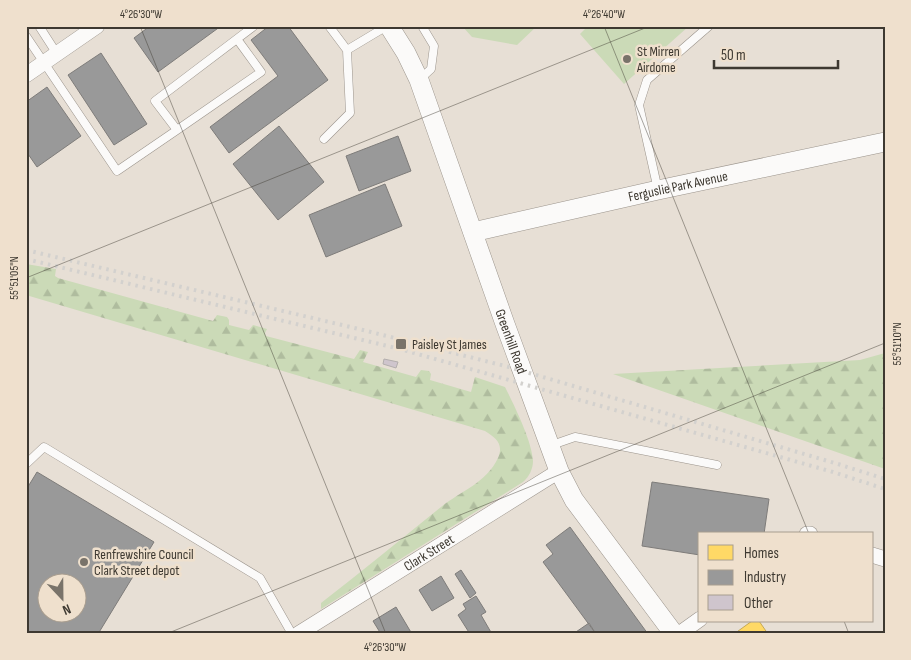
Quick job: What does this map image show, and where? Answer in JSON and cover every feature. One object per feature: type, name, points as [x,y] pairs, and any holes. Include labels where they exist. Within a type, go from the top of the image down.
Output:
[{"type":"street","points":[[26,75],[97,26]]},
{"type":"street","name":"Greenhill Road","points":[[388,26],[406,53],[419,80],[559,472],[574,500],[674,634]]},
{"type":"street","name":"Ferguslie Park Avenue","points":[[473,232],[658,190],[885,142]]},
{"type":"street","name":"Clark Street","points":[[298,634],[559,472]]},
{"type":"street","points":[[679,634],[698,620]]},
{"type":"lane","points":[[39,26],[57,54]]},
{"type":"lane","points":[[178,130],[155,101],[254,26]]},
{"type":"lane","points":[[324,139],[350,113],[347,50],[329,26]]},
{"type":"lane","points":[[347,50],[388,26]]},
{"type":"lane","points":[[419,80],[431,69],[434,46],[422,26]]},
{"type":"lane","points":[[658,190],[639,105],[647,80],[709,26]]},
{"type":"lane","points":[[26,36],[117,171],[261,72],[237,39]]},
{"type":"lane","points":[[549,446],[575,437],[717,465]]},
{"type":"lane","points":[[26,464],[44,448],[260,578],[292,634]]},
{"type":"green space","points":[[462,26],[537,26],[517,45],[472,37]]},
{"type":"green space","name":"St Mirren Airdome","points":[[588,26],[689,26],[624,84],[580,34]]},
{"type":"green space","points":[[26,264],[56,269],[55,276],[58,278],[213,321],[217,315],[227,317],[229,325],[249,330],[253,325],[267,329],[266,336],[354,359],[360,350],[368,352],[363,362],[416,377],[421,370],[429,371],[431,374],[430,380],[471,392],[475,377],[505,387],[522,423],[532,453],[531,470],[523,482],[321,609],[321,603],[441,507],[473,486],[487,474],[500,453],[496,439],[485,431],[26,295]]},
{"type":"green space","points":[[885,353],[885,469],[613,374],[860,360]]},
{"type":"building: Homes","points":[[751,622],[760,622],[768,634],[734,634]]},
{"type":"building: Industry","points":[[150,26],[221,26],[158,72],[134,38]]},
{"type":"building: Industry","points":[[269,26],[288,26],[328,80],[229,153],[210,127],[278,76],[251,40]]},
{"type":"building: Industry","points":[[101,53],[147,124],[114,145],[68,75]]},
{"type":"building: Industry","points":[[47,87],[81,136],[37,167],[26,151],[26,102]]},
{"type":"building: Industry","points":[[279,126],[324,182],[278,220],[233,164]]},
{"type":"building: Industry","points":[[398,136],[411,171],[359,191],[346,156]]},
{"type":"building: Industry","points":[[385,184],[402,226],[326,257],[309,215]]},
{"type":"building: Industry","name":"Renfrewshire Council Clark Street depot","points":[[37,472],[154,542],[98,634],[26,634],[26,490]]},
{"type":"building: Industry","points":[[652,482],[769,499],[764,532],[698,532],[698,555],[642,546]]},
{"type":"building: Industry","points":[[570,527],[648,634],[596,634],[543,562],[553,554],[546,545]]},
{"type":"building: Industry","points":[[461,570],[476,593],[470,598],[455,574]]},
{"type":"building: Industry","points":[[441,576],[454,598],[432,611],[419,590]]},
{"type":"building: Industry","points":[[476,596],[486,612],[481,615],[492,634],[470,634],[458,615],[466,609],[463,604]]},
{"type":"building: Industry","points":[[396,607],[412,634],[381,634],[373,621]]},
{"type":"building: Industry","points":[[589,623],[596,634],[573,634]]},
{"type":"building: Other","points":[[384,359],[398,362],[396,368],[383,364]]},
{"type":"railway","points":[[26,250],[363,330],[509,367],[885,479]]},
{"type":"railway","points":[[26,259],[400,349],[833,472],[885,489]]},
{"type":"place","name":"St Mirren Airdome","points":[[627,59]]},
{"type":"place","name":"Paisley St James","points":[[401,344]]},
{"type":"place","name":"Renfrewshire Council Clark Street depot","points":[[84,562]]}]
